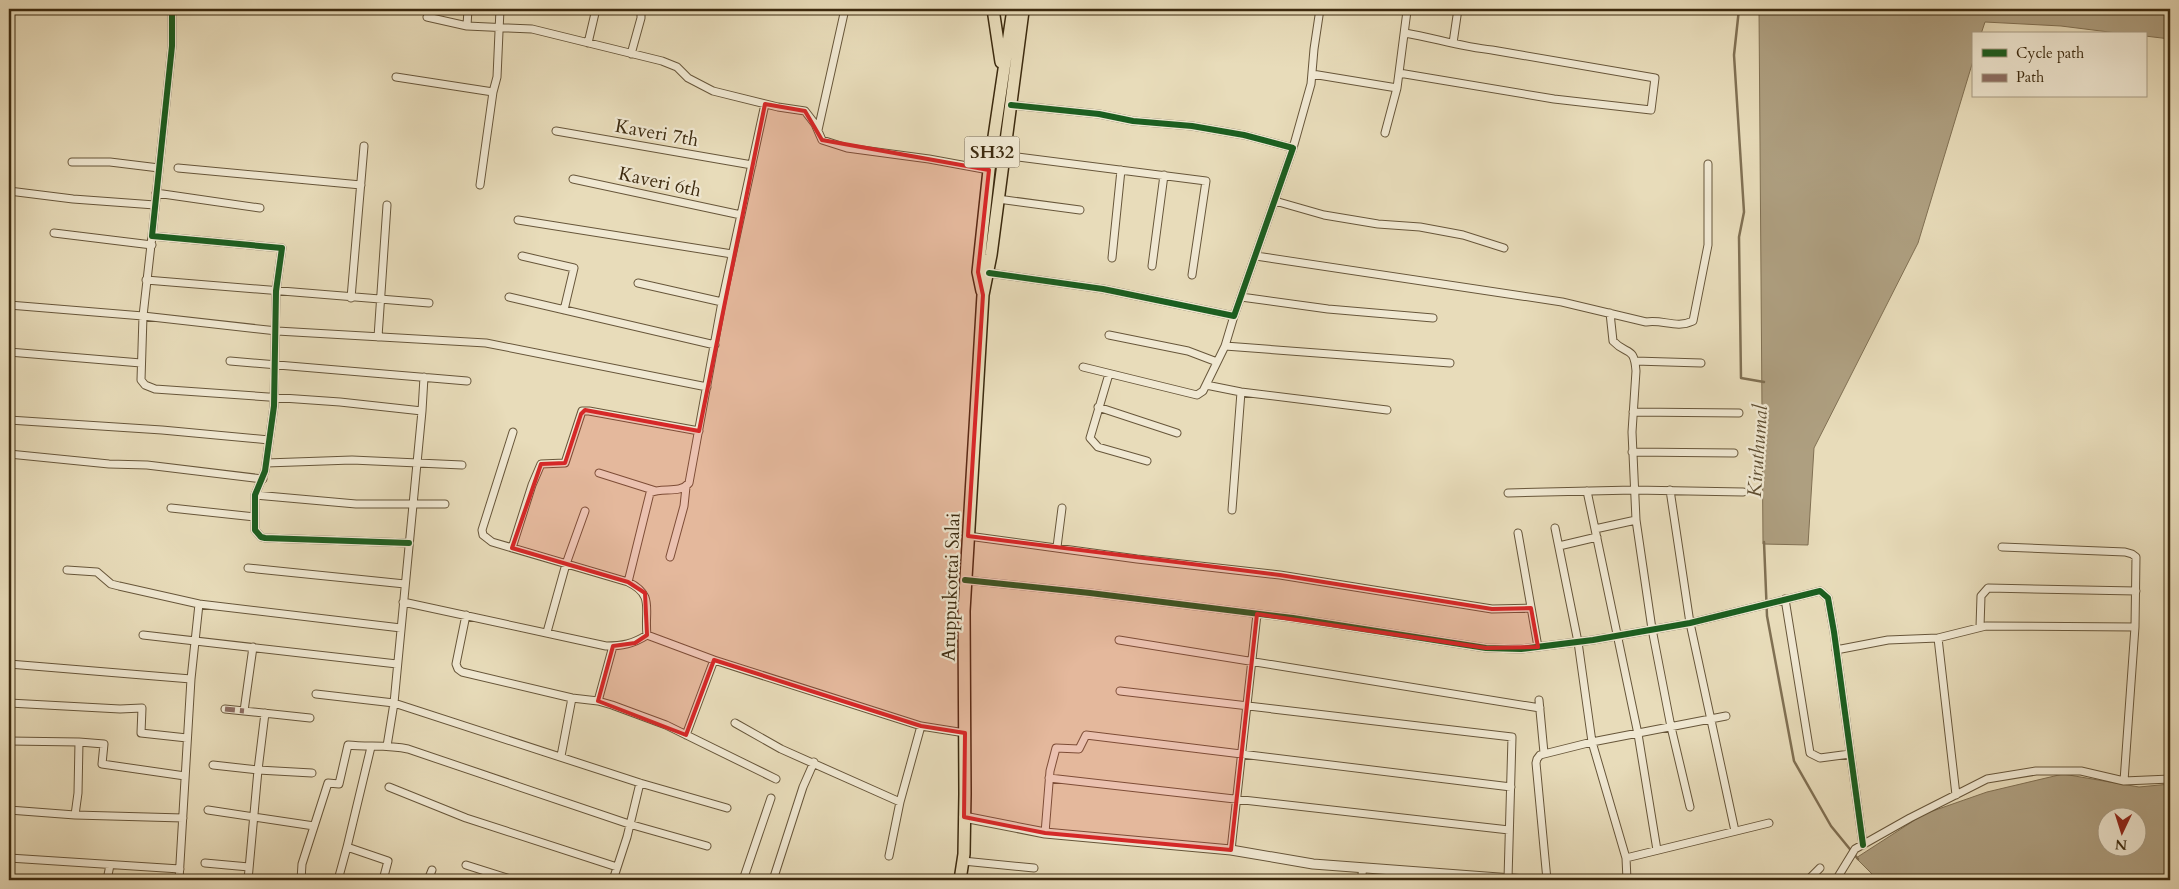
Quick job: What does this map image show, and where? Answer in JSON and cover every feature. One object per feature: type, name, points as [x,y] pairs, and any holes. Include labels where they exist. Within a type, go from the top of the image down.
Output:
[{"type":"main road","points":[[993,9],[1003,74]]},
{"type":"main road","name":"Aruppukottai Salai","points":[[983,296],[978,272],[989,170],[1003,74],[1021,9]]},
{"type":"main road","name":"Aruppukottai Salai","points":[[960,880],[963,861],[964,816],[965,580],[983,296],[989,273],[1011,104],[1021,9]]},
{"type":"street","points":[[172,9],[172,46],[152,245],[146,280],[141,380],[145,385],[155,389],[273,397],[422,411]]},
{"type":"street","points":[[466,26],[468,9]]},
{"type":"street","points":[[480,185],[493,92],[497,77],[500,9]]},
{"type":"street","points":[[588,43],[596,9]]},
{"type":"street","points":[[631,54],[641,18],[641,9]]},
{"type":"street","points":[[818,130],[844,9]]},
{"type":"street","points":[[1083,367],[1192,395],[1200,394],[1206,385],[1225,346],[1302,120],[1312,74],[1320,9]]},
{"type":"street","points":[[1385,133],[1397,88],[1405,33],[1407,11],[1402,9]]},
{"type":"street","points":[[1453,43],[1458,9]]},
{"type":"street","points":[[426,17],[466,26],[532,29],[631,54],[677,67],[688,78],[713,91],[765,104],[805,111],[818,130],[822,140],[847,148],[929,158],[989,170]]},
{"type":"street","points":[[1399,73],[1554,99],[1651,110],[1655,78],[1492,50],[1469,48],[1405,33]]},
{"type":"street","points":[[1312,74],[1397,88]]},
{"type":"street","points":[[396,77],[493,92]]},
{"type":"street","points":[[670,557],[684,506],[686,487],[689,483],[722,302],[765,104]]},
{"type":"street","points":[[1011,104],[1099,114],[1133,121],[1192,126],[1244,135],[1292,148]]},
{"type":"street","name":"Kaveri 7th","points":[[556,131],[752,165]]},
{"type":"street","points":[[351,298],[364,146]]},
{"type":"street","points":[[1003,155],[1206,181],[1192,275]]},
{"type":"street","points":[[72,162],[110,162],[159,168]]},
{"type":"street","points":[[1256,256],[1562,302],[1646,322],[1655,320],[1666,324],[1684,326],[1692,322],[1708,245],[1708,164]]},
{"type":"street","points":[[178,168],[361,184]]},
{"type":"street","points":[[1112,258],[1122,170]]},
{"type":"street","points":[[1152,266],[1164,175]]},
{"type":"street","name":"Kaveri 6th","points":[[573,179],[741,215]]},
{"type":"street","points":[[9,191],[73,199],[155,205]]},
{"type":"street","points":[[156,194],[260,208]]},
{"type":"street","points":[[998,199],[1080,210]]},
{"type":"street","points":[[1274,201],[1324,216],[1463,235],[1504,248]]},
{"type":"street","points":[[378,337],[387,205]]},
{"type":"street","points":[[518,220],[732,254]]},
{"type":"street","points":[[54,233],[152,245]]},
{"type":"street","points":[[152,236],[282,248],[276,291],[277,332],[274,366],[274,406],[263,479],[255,495],[255,530],[260,537],[409,543]]},
{"type":"street","points":[[522,256],[574,268],[564,310]]},
{"type":"street","points":[[989,273],[1103,289],[1234,316]]},
{"type":"street","points":[[146,280],[247,286],[276,291],[351,298],[429,302]]},
{"type":"street","points":[[638,283],[722,302]]},
{"type":"street","points":[[509,297],[715,345]]},
{"type":"street","points":[[1241,297],[1328,309],[1433,318]]},
{"type":"street","points":[[9,305],[143,316],[277,332],[486,343],[707,387]]},
{"type":"street","points":[[1610,313],[1610,332],[1613,341],[1629,351],[1635,361],[1632,452],[1636,520],[1652,629],[1671,727],[1690,808]]},
{"type":"street","points":[[1109,335],[1188,351],[1217,362]]},
{"type":"street","points":[[1225,346],[1450,363]]},
{"type":"street","points":[[9,352],[141,363]]},
{"type":"street","points":[[230,361],[467,381]]},
{"type":"street","points":[[1635,361],[1701,363]]},
{"type":"street","points":[[1109,374],[1090,434],[1092,442],[1098,447],[1147,461]]},
{"type":"street","points":[[387,746],[394,703],[424,378]]},
{"type":"street","points":[[1206,385],[1241,392],[1387,410]]},
{"type":"street","points":[[1232,510],[1241,392]]},
{"type":"street","points":[[1098,407],[1177,433]]},
{"type":"street","points":[[512,548],[532,485],[541,464],[565,463],[582,411],[699,430]]},
{"type":"street","points":[[1633,412],[1739,413]]},
{"type":"street","points":[[9,420],[240,436],[269,440]]},
{"type":"street","points":[[513,432],[482,530],[486,539],[628,582],[640,588],[645,593],[647,635]]},
{"type":"street","points":[[1632,452],[1734,453]]},
{"type":"street","points":[[9,454],[109,464],[147,465],[263,479]]},
{"type":"street","points":[[266,463],[352,460],[462,465]]},
{"type":"street","points":[[599,473],[656,490],[686,487]]},
{"type":"street","points":[[628,582],[649,496],[656,490]]},
{"type":"street","points":[[1508,493],[1634,490],[1743,492]]},
{"type":"street","points":[[1670,490],[1690,623],[1709,719],[1735,831]]},
{"type":"street","points":[[1587,491],[1638,734],[1657,850]]},
{"type":"street","points":[[255,495],[356,504],[445,504]]},
{"type":"street","points":[[171,508],[255,517]]},
{"type":"street","points":[[1056,547],[1062,508]]},
{"type":"street","points":[[547,632],[566,564],[585,511]]},
{"type":"street","points":[[1595,529],[1636,520]]},
{"type":"street","points":[[1555,528],[1578,642],[1592,742],[1626,858],[1627,880]]},
{"type":"street","points":[[1518,532],[1538,647]]},
{"type":"street","points":[[968,536],[1146,561],[1280,575],[1492,609],[1531,608]]},
{"type":"street","points":[[1559,546],[1597,537]]},
{"type":"street","points":[[2002,547],[2132,554],[2136,562],[2135,627],[2124,781]]},
{"type":"street","points":[[248,568],[405,584]]},
{"type":"street","points":[[67,570],[97,572],[111,584],[199,604],[401,628]]},
{"type":"street","points":[[965,580],[1090,592],[1327,622],[1486,648],[1538,647],[1690,623],[1816,591],[1825,594],[1836,650],[1863,845]]},
{"type":"street","points":[[1980,627],[1982,596],[1988,588],[2136,591]]},
{"type":"street","points":[[1785,599],[1810,753],[1820,758],[1850,754]]},
{"type":"street","points":[[403,602],[613,646],[635,643],[647,635]]},
{"type":"street","points":[[179,880],[191,679],[199,604]]},
{"type":"street","points":[[1231,850],[1257,614]]},
{"type":"street","points":[[466,615],[456,664],[458,669],[467,674],[572,698],[598,701],[666,725],[776,779]]},
{"type":"street","points":[[1836,650],[1888,640],[1938,638],[1980,627],[2135,627]]},
{"type":"street","points":[[143,635],[397,664]]},
{"type":"street","points":[[647,635],[714,660],[921,726],[965,733]]},
{"type":"street","points":[[1938,638],[1956,795]]},
{"type":"street","points":[[1119,640],[1540,704],[1544,753]]},
{"type":"street","points":[[598,701],[613,646]]},
{"type":"street","points":[[244,711],[252,647]]},
{"type":"street","points":[[686,734],[714,660]]},
{"type":"street","points":[[9,664],[191,679]]},
{"type":"street","points":[[1120,691],[1512,737],[1508,879]]},
{"type":"street","points":[[316,694],[394,703],[408,709],[562,756],[640,783],[727,808]]},
{"type":"street","points":[[562,756],[572,698]]},
{"type":"street","points":[[9,703],[120,709],[142,708],[142,732],[187,738]]},
{"type":"street","points":[[225,709],[310,718]]},
{"type":"street","points":[[248,880],[264,714]]},
{"type":"street","points":[[1547,880],[1537,759],[1544,753],[1592,742],[1726,716]]},
{"type":"street","points":[[735,723],[781,749],[814,762],[900,802]]},
{"type":"street","points":[[888,856],[900,802],[921,726]]},
{"type":"street","points":[[1045,833],[1049,778],[1056,748],[1078,749],[1086,734],[1510,787]]},
{"type":"street","points":[[9,741],[104,744],[102,764],[185,776]]},
{"type":"street","points":[[75,815],[78,793],[79,742]]},
{"type":"street","points":[[301,880],[302,864],[328,783],[339,784],[348,744],[405,748],[629,824],[707,846]]},
{"type":"street","points":[[338,880],[371,747]]},
{"type":"street","points":[[773,880],[803,787],[814,762]]},
{"type":"street","points":[[213,765],[312,773]]},
{"type":"street","points":[[1836,880],[1855,849],[1910,818],[1987,779],[2036,771],[2081,772],[2124,781],[2170,779]]},
{"type":"street","points":[[1049,778],[1509,830]]},
{"type":"street","points":[[613,880],[626,839],[640,783]]},
{"type":"street","points":[[390,787],[466,818],[617,867]]},
{"type":"street","points":[[743,880],[771,798]]},
{"type":"street","points":[[9,810],[75,815],[184,818]]},
{"type":"street","points":[[208,810],[314,826]]},
{"type":"street","points":[[964,816],[1045,833],[1231,850],[1313,864],[1476,878],[1526,880]]},
{"type":"street","points":[[1626,858],[1769,823]]},
{"type":"street","points":[[347,847],[388,861],[383,880]]},
{"type":"street","points":[[9,858],[180,869]]},
{"type":"street","points":[[963,861],[1034,868]]},
{"type":"street","points":[[205,863],[249,867]]},
{"type":"street","points":[[107,880],[110,865]]},
{"type":"street","points":[[466,865],[513,880]]},
{"type":"street","points":[[1361,880],[1363,868]]},
{"type":"street","points":[[1808,880],[1820,868]]},
{"type":"street","points":[[428,880],[432,870]]},
{"type":"highlighted area","points":[[765,104],[805,111],[822,140],[989,170],[978,272],[983,295],[968,536],[1280,575],[1492,609],[1531,608],[1538,647],[1486,648],[1257,614],[1231,850],[1045,833],[964,817],[965,733],[921,726],[714,660],[686,735],[598,701],[613,646],[635,643],[647,635],[645,593],[628,582],[512,548],[541,464],[565,463],[581,414],[585,410],[699,431]]},
{"type":"shaded area","points":[[1759,9],[2170,9],[2170,39],[2146,36],[2146,32],[2109,32],[2061,26],[1985,22],[1982,32],[1972,32],[1972,64],[1918,243],[1814,448],[1808,545],[1763,544]]},
{"type":"shaded area","points":[[2063,774],[2139,787],[2170,784],[2170,880],[1869,880],[1873,875],[1856,858],[1924,814],[1987,792]]},
{"type":"waterway","name":"Kiruthumal","points":[[1739,9],[1734,55],[1744,212],[1739,237],[1741,378],[1764,382]]},
{"type":"waterway","name":"Kiruthumal","points":[[1764,542],[1767,616],[1794,761],[1831,826],[1858,859]]},
{"type":"marked path","points":[[225,709],[244,711]]},
{"type":"cycle path","points":[[172,9],[172,46],[152,236],[282,248],[276,291],[274,406],[265,471],[255,495],[255,530],[261,537],[265,538],[409,543]]},
{"type":"cycle path","points":[[989,273],[1103,289],[1234,316],[1293,148],[1244,135],[1192,126],[1133,121],[1099,114],[1011,105]]},
{"type":"cycle path","points":[[965,580],[1293,618],[1486,648],[1521,649],[1593,640],[1690,623],[1820,591],[1828,598],[1834,632],[1863,845]]}]
